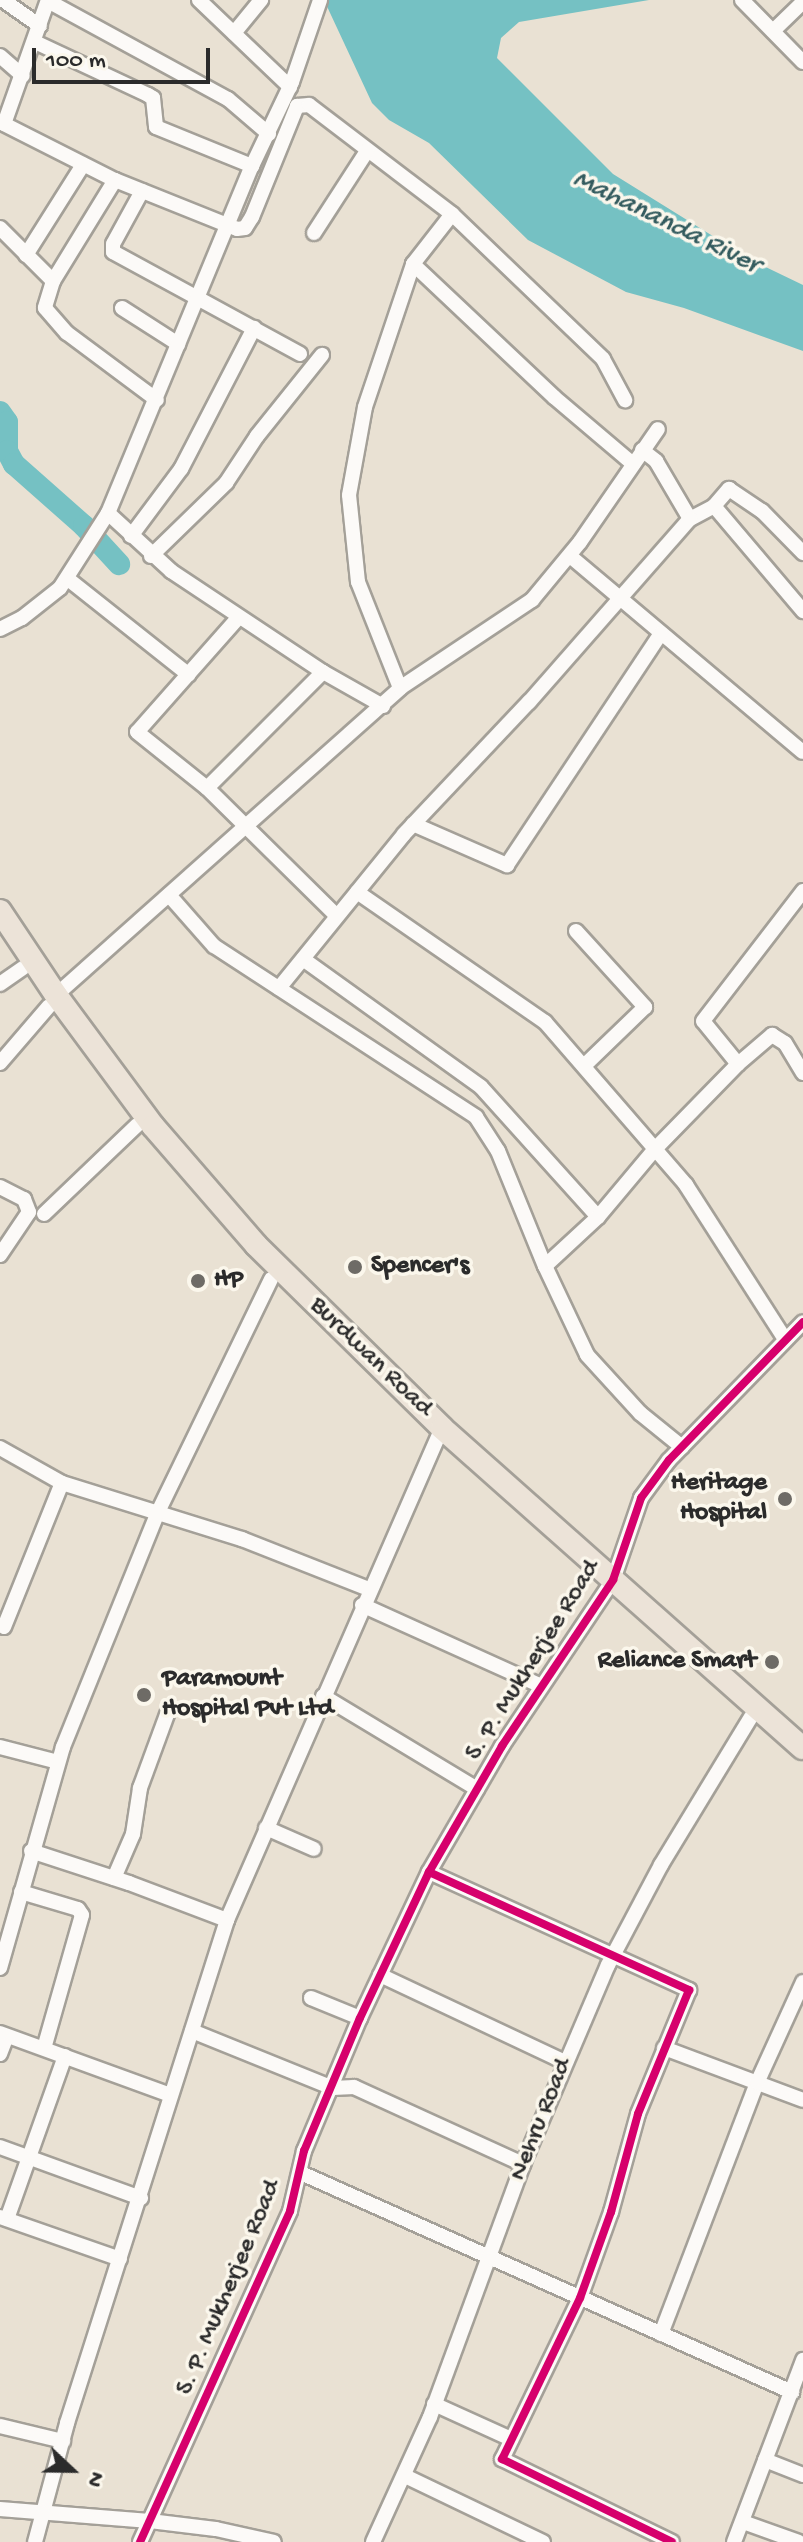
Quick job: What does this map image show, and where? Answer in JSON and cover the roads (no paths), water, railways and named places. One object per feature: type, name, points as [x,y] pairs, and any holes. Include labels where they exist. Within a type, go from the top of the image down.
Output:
[{"type":"main road","name":"Burdwan Road","points":[[0,911],[53,1001],[137,1125],[271,1279],[754,1712],[803,1748]]},
{"type":"main road","name":"Burdwan Road","points":[[0,934],[23,968],[205,1190],[440,1433]]},
{"type":"main road","name":"Burdwan Road","points":[[754,1712],[803,1766]]},
{"type":"street","points":[[3,0],[40,26]]},
{"type":"street","points":[[269,134],[228,99],[48,0],[23,76],[2,123],[115,180],[227,227],[241,229],[248,225],[295,111],[302,103],[309,105],[452,214],[603,359],[625,400]]},
{"type":"street","points":[[199,0],[292,82]]},
{"type":"street","points":[[234,33],[261,0]]},
{"type":"street","points":[[0,629],[41,605],[68,579],[108,513],[252,166],[292,82],[320,0]]},
{"type":"street","points":[[742,0],[800,53]]},
{"type":"street","points":[[773,31],[803,2]]},
{"type":"street","points":[[35,42],[153,98],[156,127],[252,166]]},
{"type":"street","points":[[0,56],[23,76]]},
{"type":"street","points":[[314,233],[367,151]]},
{"type":"street","points":[[26,255],[83,165]]},
{"type":"street","points":[[115,180],[53,281],[45,301],[49,316],[157,400]]},
{"type":"street","points":[[142,191],[113,244],[113,252],[300,354]]},
{"type":"street","points":[[400,688],[358,582],[349,495],[365,407],[413,264],[452,214]]},
{"type":"street","points":[[0,228],[53,281]]},
{"type":"street","points":[[413,264],[554,397],[633,464]]},
{"type":"street","points":[[122,308],[178,344]]},
{"type":"street","points":[[131,536],[181,469],[254,328]]},
{"type":"street","points":[[151,556],[226,483],[257,436],[322,355]]},
{"type":"street","points":[[0,1063],[53,1001],[400,688],[532,600],[570,556],[658,429]]},
{"type":"street","points":[[642,450],[656,461],[690,519]]},
{"type":"street","points":[[279,988],[413,824],[529,702],[690,519],[714,506],[729,489],[739,492],[803,553]]},
{"type":"street","points":[[714,506],[803,611]]},
{"type":"street","points":[[108,513],[151,556],[238,618],[383,706]]},
{"type":"street","points":[[570,556],[803,752]]},
{"type":"street","points":[[68,579],[189,675]]},
{"type":"street","points":[[238,618],[137,732],[207,788],[337,916]]},
{"type":"street","points":[[413,824],[507,865],[661,633]]},
{"type":"street","points":[[207,788],[323,672]]},
{"type":"street","points":[[738,1064],[703,1021],[803,891]]},
{"type":"street","points":[[357,892],[545,1022],[686,1185],[785,1339]]},
{"type":"street","points":[[169,895],[214,946],[476,1117],[498,1151],[545,1266],[587,1355],[615,1389],[682,1447]]},
{"type":"street","points":[[576,931],[645,1007],[585,1065]]},
{"type":"street","points":[[303,959],[481,1087],[598,1217]]},
{"type":"street","points":[[0,984],[23,968]]},
{"type":"street","points":[[545,1266],[598,1217],[655,1149],[738,1064],[772,1035],[785,1043],[803,1073]]},
{"type":"street","points":[[44,1214],[137,1125]]},
{"type":"street","points":[[0,1187],[24,1199],[29,1212],[0,1255]]},
{"type":"street","points":[[0,1968],[58,1762],[157,1514],[271,1279]]},
{"type":"street","name":"S. P. Mukherjee Road","points":[[140,2542],[290,2211],[304,2151],[360,2018],[429,1872],[541,1686],[610,1585],[641,1498],[682,1447],[803,1322]]},
{"type":"street","points":[[35,2542],[63,2441],[227,1920],[362,1605],[440,1433]]},
{"type":"street","points":[[0,1448],[62,1483],[242,1539],[369,1589]]},
{"type":"street","points":[[4,1627],[62,1483]]},
{"type":"street","points":[[362,1605],[541,1686]]},
{"type":"street","points":[[323,1696],[477,1789]]},
{"type":"street","points":[[114,1878],[133,1834],[140,1788],[168,1712]]},
{"type":"street","name":"Nehru Road","points":[[373,2542],[405,2476],[434,2404],[523,2164],[565,2062],[661,1865],[754,1712]]},
{"type":"street","points":[[0,1747],[58,1762]]},
{"type":"street","points":[[266,1828],[314,1849]]},
{"type":"street","points":[[31,1851],[227,1920]]},
{"type":"street","points":[[429,1872],[689,1990],[638,2114],[611,2212],[580,2298],[502,2459],[672,2542]]},
{"type":"street","points":[[21,1892],[78,1909],[82,1915],[44,2048]]},
{"type":"street","points":[[380,1975],[565,2062]]},
{"type":"street","points":[[661,2334],[757,2083],[803,1982]]},
{"type":"street","points":[[311,1998],[360,2018]]},
{"type":"street","points":[[192,2031],[333,2088],[354,2087],[523,2164]]},
{"type":"street","points":[[0,2054],[4,2034],[170,2095]]},
{"type":"street","points":[[664,2048],[803,2100]]},
{"type":"street","points":[[65,2056],[4,2218],[120,2259]]},
{"type":"street","points":[[0,2147],[141,2198]]},
{"type":"street","points":[[301,2173],[792,2392]]},
{"type":"street","points":[[734,2542],[803,2360]]},
{"type":"street","points":[[434,2404],[511,2439]]},
{"type":"street","points":[[0,2426],[63,2441]]},
{"type":"street","points":[[765,2460],[803,2475]]},
{"type":"street","points":[[405,2476],[543,2542]]},
{"type":"street","points":[[0,2509],[150,2521],[216,2529],[274,2542]]},
{"type":"street","points":[[743,2522],[799,2542]]},
{"type":"water","name":"Mahananda River","points":[[324,0],[649,0],[519,22],[501,38],[497,58],[613,174],[753,261],[803,285],[803,351],[684,308],[626,292],[528,240],[429,143],[389,120],[372,103]]},
{"type":"waterway","points":[[0,412],[7,422],[7,451],[14,464],[84,526],[119,564]]},
{"type":"place","name":"Spencer's","points":[[355,1267]]},
{"type":"place","name":"HP","points":[[198,1281]]},
{"type":"place","name":"Heritage Hospital","points":[[785,1499]]},
{"type":"place","name":"Reliance Smart","points":[[772,1662]]},
{"type":"place","name":"Paramount Hospital Pvt Ltd","points":[[144,1695]]}]
